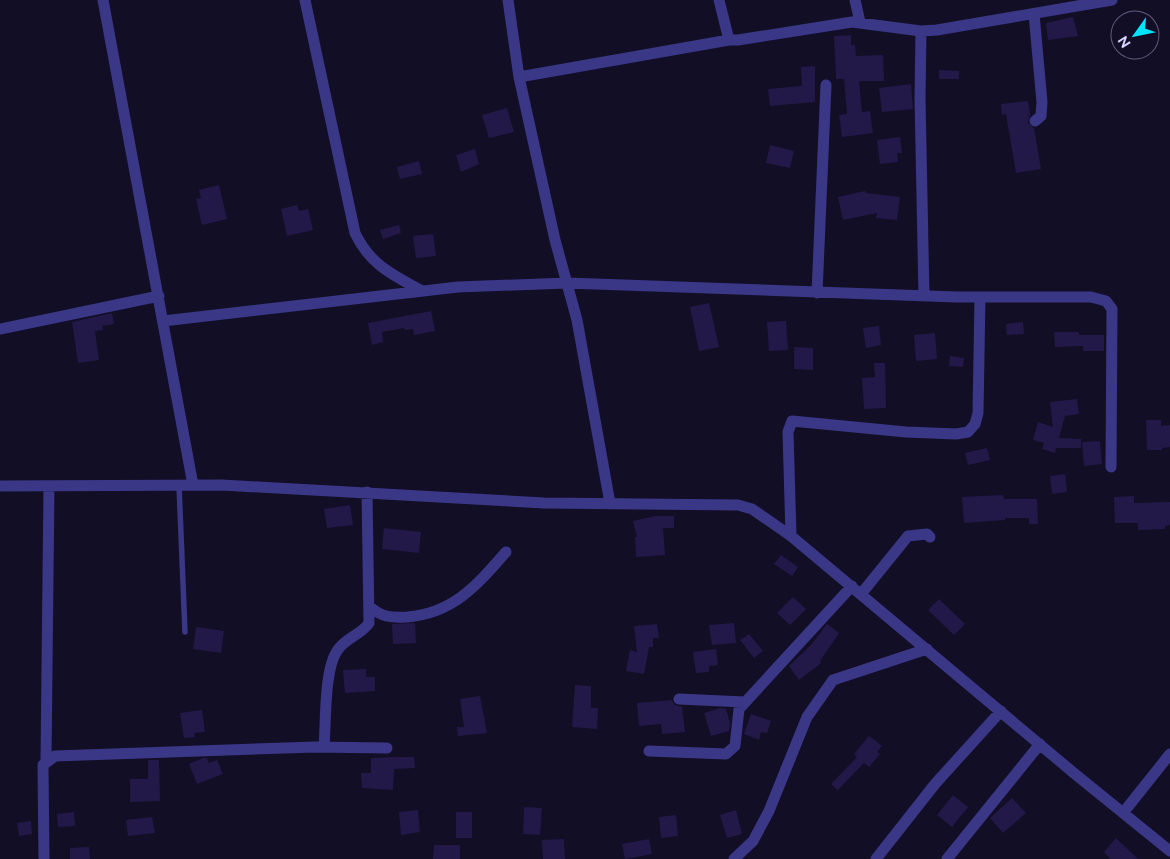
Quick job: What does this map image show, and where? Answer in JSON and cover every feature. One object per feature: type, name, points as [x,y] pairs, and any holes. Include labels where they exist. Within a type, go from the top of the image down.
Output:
[{"type":"street","points":[[103,0],[193,485]]},
{"type":"street","points":[[305,0],[355,233],[371,260],[422,291]]},
{"type":"street","points":[[508,0],[519,77],[555,240],[577,320],[610,503]]},
{"type":"street","points":[[719,0],[730,40]]},
{"type":"street","points":[[855,0],[860,22]]},
{"type":"street","points":[[519,77],[730,40],[860,22],[921,30],[1034,14],[1112,0]]},
{"type":"street","points":[[1034,14],[1042,102],[1041,116],[1035,121]]},
{"type":"street","points":[[921,30],[920,98],[924,296]]},
{"type":"street","points":[[817,293],[826,85]]},
{"type":"street","points":[[163,321],[458,287],[568,282],[817,293],[1091,298],[1111,304],[1111,466]]},
{"type":"street","points":[[0,329],[159,296]]},
{"type":"street","points":[[791,536],[788,432],[792,421],[906,432],[956,434],[968,432],[975,424],[978,413],[980,297]]},
{"type":"street","points":[[0,486],[193,485],[367,492],[544,503],[738,505],[752,509],[791,536],[1170,851]]},
{"type":"street","points":[[44,859],[49,486]]},
{"type":"street","points":[[324,747],[329,672],[333,660],[337,650],[347,639],[369,623],[367,492]]},
{"type":"street","points":[[649,751],[726,754],[731,751],[735,746],[737,716],[744,702],[908,536],[927,534],[930,537]]},
{"type":"street","points":[[369,606],[377,614],[389,618],[420,616],[444,609],[473,587],[506,552]]},
{"type":"street","points":[[734,859],[753,841],[769,810],[806,717],[833,680],[927,649]]},
{"type":"street","points":[[679,699],[744,702]]},
{"type":"street","points":[[876,859],[935,784],[1001,711]]},
{"type":"street","points":[[948,859],[1040,744]]},
{"type":"street","points":[[46,760],[55,756],[324,747],[387,748]]},
{"type":"street","points":[[1123,813],[1170,754]]},
{"type":"lane","points":[[179,485],[185,632]]},
{"type":"building","points":[[1073,17],[1078,36],[1048,40],[1046,23]]},
{"type":"building","points":[[851,35],[851,45],[855,45],[856,56],[883,55],[884,81],[859,81],[862,112],[870,111],[873,133],[842,137],[839,115],[847,114],[844,79],[836,79],[834,36]]},
{"type":"building","points":[[815,66],[815,102],[770,106],[768,89],[802,86],[801,67]]},
{"type":"building","points":[[939,70],[959,71],[959,79],[939,79]]},
{"type":"building","points":[[911,84],[913,109],[882,112],[879,88]]},
{"type":"building","points":[[1028,101],[1030,115],[1028,123],[1034,128],[1041,169],[1016,173],[1006,114],[1002,115],[1001,104]]},
{"type":"building","points":[[507,108],[514,132],[489,138],[482,115]]},
{"type":"building","points":[[900,137],[902,153],[897,153],[898,162],[880,164],[877,140]]},
{"type":"building","points":[[770,145],[794,151],[790,168],[766,163]]},
{"type":"building","points":[[475,149],[479,164],[461,172],[456,155]]},
{"type":"building","points":[[419,161],[422,174],[400,179],[397,167]]},
{"type":"building","points":[[219,185],[227,219],[202,225],[196,199],[201,198],[199,190]]},
{"type":"building","points":[[865,191],[866,193],[900,197],[897,220],[876,218],[877,213],[843,220],[838,197]]},
{"type":"building","points":[[297,205],[299,211],[308,209],[313,230],[287,236],[281,209]]},
{"type":"building","points":[[399,225],[401,233],[383,239],[380,230]]},
{"type":"building","points":[[433,234],[436,256],[416,258],[413,236]]},
{"type":"building","points":[[709,303],[719,347],[699,351],[690,307]]},
{"type":"building","points":[[431,311],[435,331],[414,335],[413,329],[405,330],[404,328],[382,332],[383,342],[372,345],[368,323]]},
{"type":"building","points":[[112,313],[114,324],[102,326],[103,330],[95,331],[99,360],[78,363],[72,322]]},
{"type":"building","points":[[786,321],[788,350],[769,351],[767,322]]},
{"type":"building","points":[[1023,322],[1024,334],[1007,335],[1006,324]]},
{"type":"building","points":[[879,326],[881,345],[866,348],[863,328]]},
{"type":"building","points":[[1054,332],[1104,335],[1104,351],[1083,351],[1083,346],[1055,347]]},
{"type":"building","points":[[935,333],[937,359],[916,361],[914,335]]},
{"type":"building","points":[[794,347],[813,348],[813,370],[794,369]]},
{"type":"building","points":[[950,356],[964,358],[963,367],[949,366]]},
{"type":"building","points":[[874,363],[885,363],[886,408],[864,409],[862,378],[875,377]]},
{"type":"building","points":[[1077,399],[1079,414],[1065,416],[1059,438],[1081,439],[1081,448],[1056,448],[1055,453],[1042,449],[1044,443],[1033,440],[1038,422],[1053,427],[1050,402]]},
{"type":"building","points":[[1146,420],[1161,420],[1161,426],[1170,425],[1170,447],[1162,448],[1162,450],[1147,450]]},
{"type":"building","points":[[1100,441],[1102,464],[1084,466],[1082,442]]},
{"type":"building","points":[[987,448],[990,460],[968,465],[965,453]]},
{"type":"building","points":[[1065,474],[1067,492],[1052,494],[1050,476]]},
{"type":"building","points":[[1003,495],[1004,499],[1037,499],[1038,524],[1029,524],[1029,518],[1005,518],[1005,520],[964,523],[962,497]]},
{"type":"building","points":[[1134,496],[1134,503],[1170,502],[1170,525],[1165,526],[1165,529],[1138,530],[1138,523],[1115,523],[1114,497]]},
{"type":"building","points":[[350,505],[353,525],[327,528],[324,509]]},
{"type":"building","points":[[655,516],[674,516],[674,528],[663,528],[665,555],[636,557],[635,537],[637,537],[633,521]]},
{"type":"building","points":[[384,528],[421,532],[419,553],[382,549]]},
{"type":"building","points":[[781,555],[798,567],[792,576],[774,564]]},
{"type":"building","points":[[793,597],[806,609],[790,625],[777,613]]},
{"type":"building","points":[[939,599],[965,624],[954,635],[928,610]]},
{"type":"building","points":[[415,623],[416,643],[393,644],[392,624]]},
{"type":"building","points":[[734,623],[736,643],[712,645],[709,625]]},
{"type":"building","points":[[657,624],[659,638],[653,638],[653,647],[649,647],[644,674],[626,671],[630,650],[637,652],[634,626]]},
{"type":"building","points":[[827,624],[839,633],[820,661],[821,663],[799,680],[789,666],[811,645]]},
{"type":"building","points":[[196,627],[224,631],[221,653],[193,649]]},
{"type":"building","points":[[749,634],[763,651],[754,658],[740,640]]},
{"type":"building","points":[[716,649],[718,665],[709,666],[709,672],[696,673],[693,652]]},
{"type":"building","points":[[366,669],[366,677],[375,677],[375,691],[345,693],[343,670]]},
{"type":"building","points":[[575,685],[591,686],[591,708],[598,708],[597,729],[572,727]]},
{"type":"building","points":[[480,696],[487,733],[458,736],[457,727],[464,727],[460,699]]},
{"type":"building","points":[[672,700],[675,705],[682,707],[685,732],[662,734],[661,724],[639,726],[637,703]]},
{"type":"building","points":[[720,708],[726,709],[730,723],[729,731],[711,736],[704,713]]},
{"type":"building","points":[[202,710],[205,732],[194,733],[195,737],[184,738],[180,713]]},
{"type":"building","points":[[751,714],[771,721],[767,733],[761,732],[759,740],[744,734]]},
{"type":"building","points":[[869,736],[882,746],[877,752],[880,754],[869,767],[864,763],[838,790],[831,784],[857,757],[854,754]]},
{"type":"building","points":[[414,757],[415,768],[394,769],[393,790],[362,788],[361,773],[371,773],[371,758]]},
{"type":"building","points":[[207,758],[209,763],[217,760],[223,774],[197,784],[189,764]]},
{"type":"building","points":[[148,760],[159,760],[160,801],[130,802],[130,779],[148,779]]},
{"type":"building","points":[[953,795],[968,807],[952,827],[937,815]]},
{"type":"building","points":[[1012,798],[1026,813],[1003,833],[990,818]]},
{"type":"building","points":[[524,807],[542,808],[540,835],[523,834]]},
{"type":"building","points":[[418,810],[420,832],[401,835],[399,812]]},
{"type":"building","points":[[736,810],[742,834],[727,838],[720,815]]},
{"type":"building","points":[[74,812],[75,826],[58,827],[57,814]]},
{"type":"building","points":[[456,812],[472,812],[472,838],[456,838]]},
{"type":"building","points":[[676,815],[678,836],[661,838],[659,817]]},
{"type":"building","points":[[152,817],[155,833],[128,836],[126,820]]},
{"type":"building","points":[[31,821],[32,834],[19,836],[17,823]]},
{"type":"building","points":[[1116,838],[1138,859],[1111,859],[1104,852]]},
{"type":"building","points":[[564,839],[565,859],[543,859],[542,840]]},
{"type":"building","points":[[649,839],[652,854],[625,859],[622,844]]},
{"type":"building","points":[[434,845],[460,845],[460,859],[433,859]]},
{"type":"building","points":[[89,847],[90,859],[70,859],[70,848]]}]
